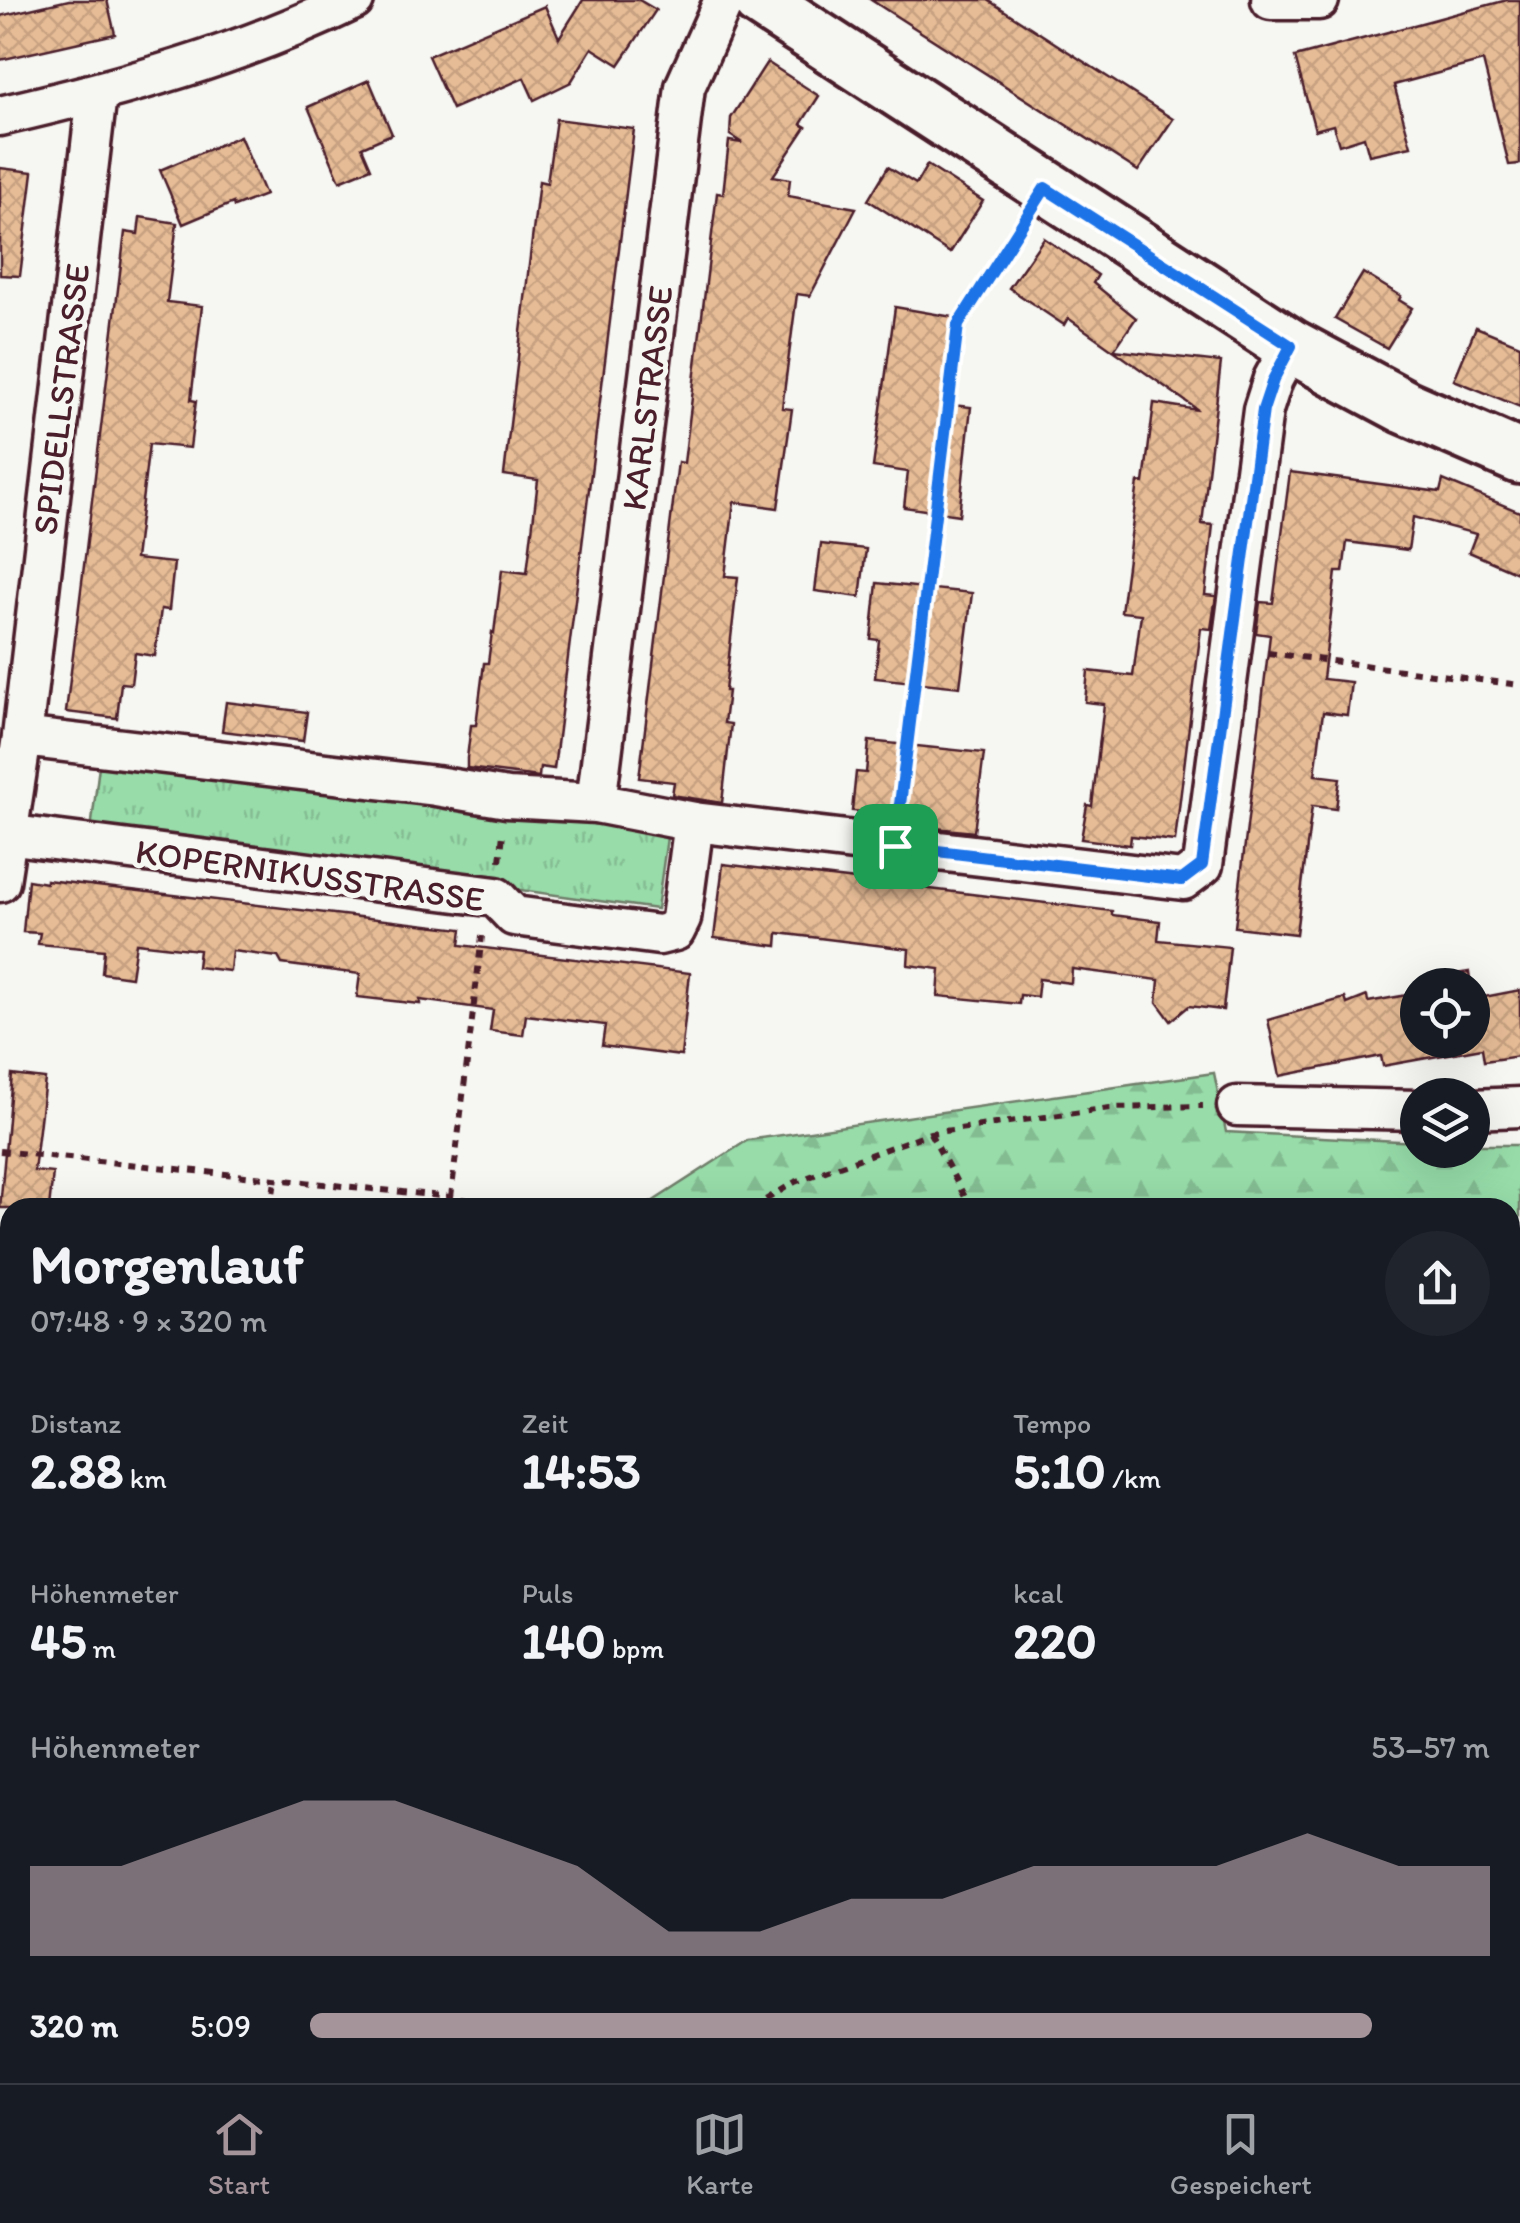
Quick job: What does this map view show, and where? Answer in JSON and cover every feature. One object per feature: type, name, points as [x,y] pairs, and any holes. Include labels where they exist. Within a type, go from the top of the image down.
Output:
[{"type":"main road","points":[[759,0],[1291,346],[1406,407],[1520,457]]},
{"type":"street","points":[[0,116],[96,94],[228,55],[354,0]]},
{"type":"street","name":"KARLSTRASSE","points":[[596,803],[685,87],[724,0]]},
{"type":"street","points":[[1272,0],[1320,0]]},
{"type":"street","name":"SPIDELLSTRASSE","points":[[0,882],[22,737],[96,94]]},
{"type":"street","points":[[22,737],[436,786],[507,798],[596,803],[694,822],[1182,880],[1202,865],[1263,410],[1291,346]]},
{"type":"street","name":"KOPERNIKUSSTRASSE","points":[[6,834],[496,897],[514,916],[659,935],[675,931],[682,918],[694,822]]},
{"type":"street","points":[[1238,1106],[1400,1110]]},
{"type":"street","points":[[1490,1108],[1520,1107]]},
{"type":"path","points":[[895,846],[958,325],[1045,188]]},
{"type":"path","points":[[1232,648],[1520,685]]},
{"type":"path","points":[[0,1152],[451,1198],[483,930],[496,897],[507,798]]},
{"type":"path","points":[[769,1198],[795,1182],[930,1132],[1110,1108],[1238,1106]]},
{"type":"path","points":[[930,1132],[966,1198]]},
{"type":"path","points":[[272,1198],[275,1181]]},
{"type":"green space","points":[[100,758],[669,823],[657,909],[91,830]]},
{"type":"green space","points":[[1214,1073],[1226,1132],[1400,1141],[1400,1168],[1490,1168],[1490,1145],[1520,1145],[1520,1198],[658,1198],[748,1140]]},
{"type":"building","points":[[69,0],[107,0],[115,34],[0,60],[0,16]]},
{"type":"building","points":[[583,0],[639,0],[656,10],[619,65],[592,48],[571,82],[534,100],[524,78],[452,109],[428,56],[545,6],[559,38]]},
{"type":"building","points":[[871,0],[988,0],[1173,119],[1138,171]]},
{"type":"building","points":[[1507,0],[1520,0],[1520,164],[1509,165],[1483,61],[1394,85],[1411,146],[1369,155],[1364,137],[1339,145],[1333,125],[1315,130],[1295,57]]},
{"type":"building","points":[[767,62],[819,96],[801,124],[806,127],[773,176],[790,179],[788,196],[856,208],[810,296],[797,294],[782,408],[792,409],[778,508],[734,502],[725,576],[738,577],[725,691],[724,723],[731,724],[722,803],[672,795],[674,782],[639,778],[678,462],[684,463],[717,193],[723,194],[729,141],[742,143],[730,135],[731,118]]},
{"type":"building","points":[[369,80],[392,134],[362,147],[371,168],[340,181],[308,107]]},
{"type":"building","points":[[556,119],[634,129],[554,769],[540,767],[539,777],[467,768],[467,758],[471,725],[476,725],[484,663],[488,663],[494,633],[502,570],[527,573],[538,480],[504,475],[539,181],[547,183]]},
{"type":"building","points":[[240,136],[265,195],[234,207],[233,203],[183,224],[160,170]]},
{"type":"building","points":[[927,165],[983,201],[950,253],[868,200],[888,167],[916,184]]},
{"type":"building","points":[[0,168],[33,172],[20,276],[0,275]]},
{"type":"building","points":[[140,217],[177,223],[167,302],[202,306],[191,400],[196,401],[190,448],[149,444],[135,559],[174,563],[169,610],[161,609],[155,656],[135,653],[131,684],[121,683],[117,718],[66,712],[125,232],[138,234]]},
{"type":"building","points":[[1044,238],[1098,275],[1093,283],[1136,318],[1114,350],[1221,362],[1202,524],[1213,525],[1205,595],[1216,596],[1211,629],[1201,628],[1175,841],[1131,836],[1130,845],[1081,839],[1087,805],[1092,806],[1104,704],[1085,702],[1088,671],[1133,676],[1141,614],[1121,612],[1138,482],[1144,483],[1154,403],[1198,410],[1068,318],[1064,325],[1009,288]]},
{"type":"building","points":[[1363,273],[1401,296],[1399,300],[1412,308],[1387,348],[1335,319]]},
{"type":"building","points":[[895,307],[953,317],[943,404],[971,407],[959,515],[904,507],[908,472],[873,467]]},
{"type":"building","points":[[1476,327],[1520,345],[1520,407],[1454,380]]},
{"type":"building","points":[[1290,472],[1440,492],[1443,480],[1520,512],[1520,574],[1469,552],[1476,534],[1413,517],[1408,550],[1347,542],[1343,572],[1336,572],[1323,679],[1351,682],[1347,715],[1323,712],[1315,775],[1340,778],[1336,809],[1312,806],[1296,934],[1235,927],[1270,635],[1256,633],[1260,602],[1273,603]]},
{"type":"building","points":[[821,544],[866,549],[860,597],[815,591]]},
{"type":"building","points":[[877,583],[972,593],[960,687],[875,678],[879,640],[871,639]]},
{"type":"building","points":[[226,702],[307,712],[303,741],[222,731]]},
{"type":"building","points":[[869,741],[984,753],[974,832],[935,828],[936,824],[904,820],[904,816],[852,811],[856,772],[866,773]]},
{"type":"building","points":[[723,864],[1112,911],[1112,915],[1160,921],[1158,940],[1230,947],[1223,1010],[1189,1006],[1171,1021],[1157,1002],[1159,980],[1072,969],[1071,983],[1039,979],[1037,997],[1020,995],[1019,1004],[938,996],[940,969],[908,965],[909,949],[778,933],[777,946],[714,938]]},
{"type":"building","points":[[28,880],[462,929],[460,945],[690,973],[681,1056],[602,1046],[605,1025],[526,1015],[523,1035],[490,1031],[493,1010],[420,1000],[420,1004],[357,997],[360,974],[282,964],[278,957],[232,951],[230,971],[197,967],[199,950],[136,943],[131,977],[102,973],[104,950],[38,944],[40,933],[23,932]]},
{"type":"building","points":[[1520,990],[1520,1056],[1484,1061],[1490,1058],[1490,996]]},
{"type":"building","points":[[1367,996],[1368,1002],[1400,996],[1400,1058],[1427,1058],[1383,1066],[1381,1056],[1280,1076],[1268,1020],[1345,998],[1347,1004]]},
{"type":"building","points":[[12,1075],[45,1079],[34,1171],[53,1173],[50,1198],[1,1198]]},
{"type":"route","points":[[1045,188],[1291,346],[1263,410],[1202,865],[1182,880],[895,846],[958,325],[1045,188]]}]
